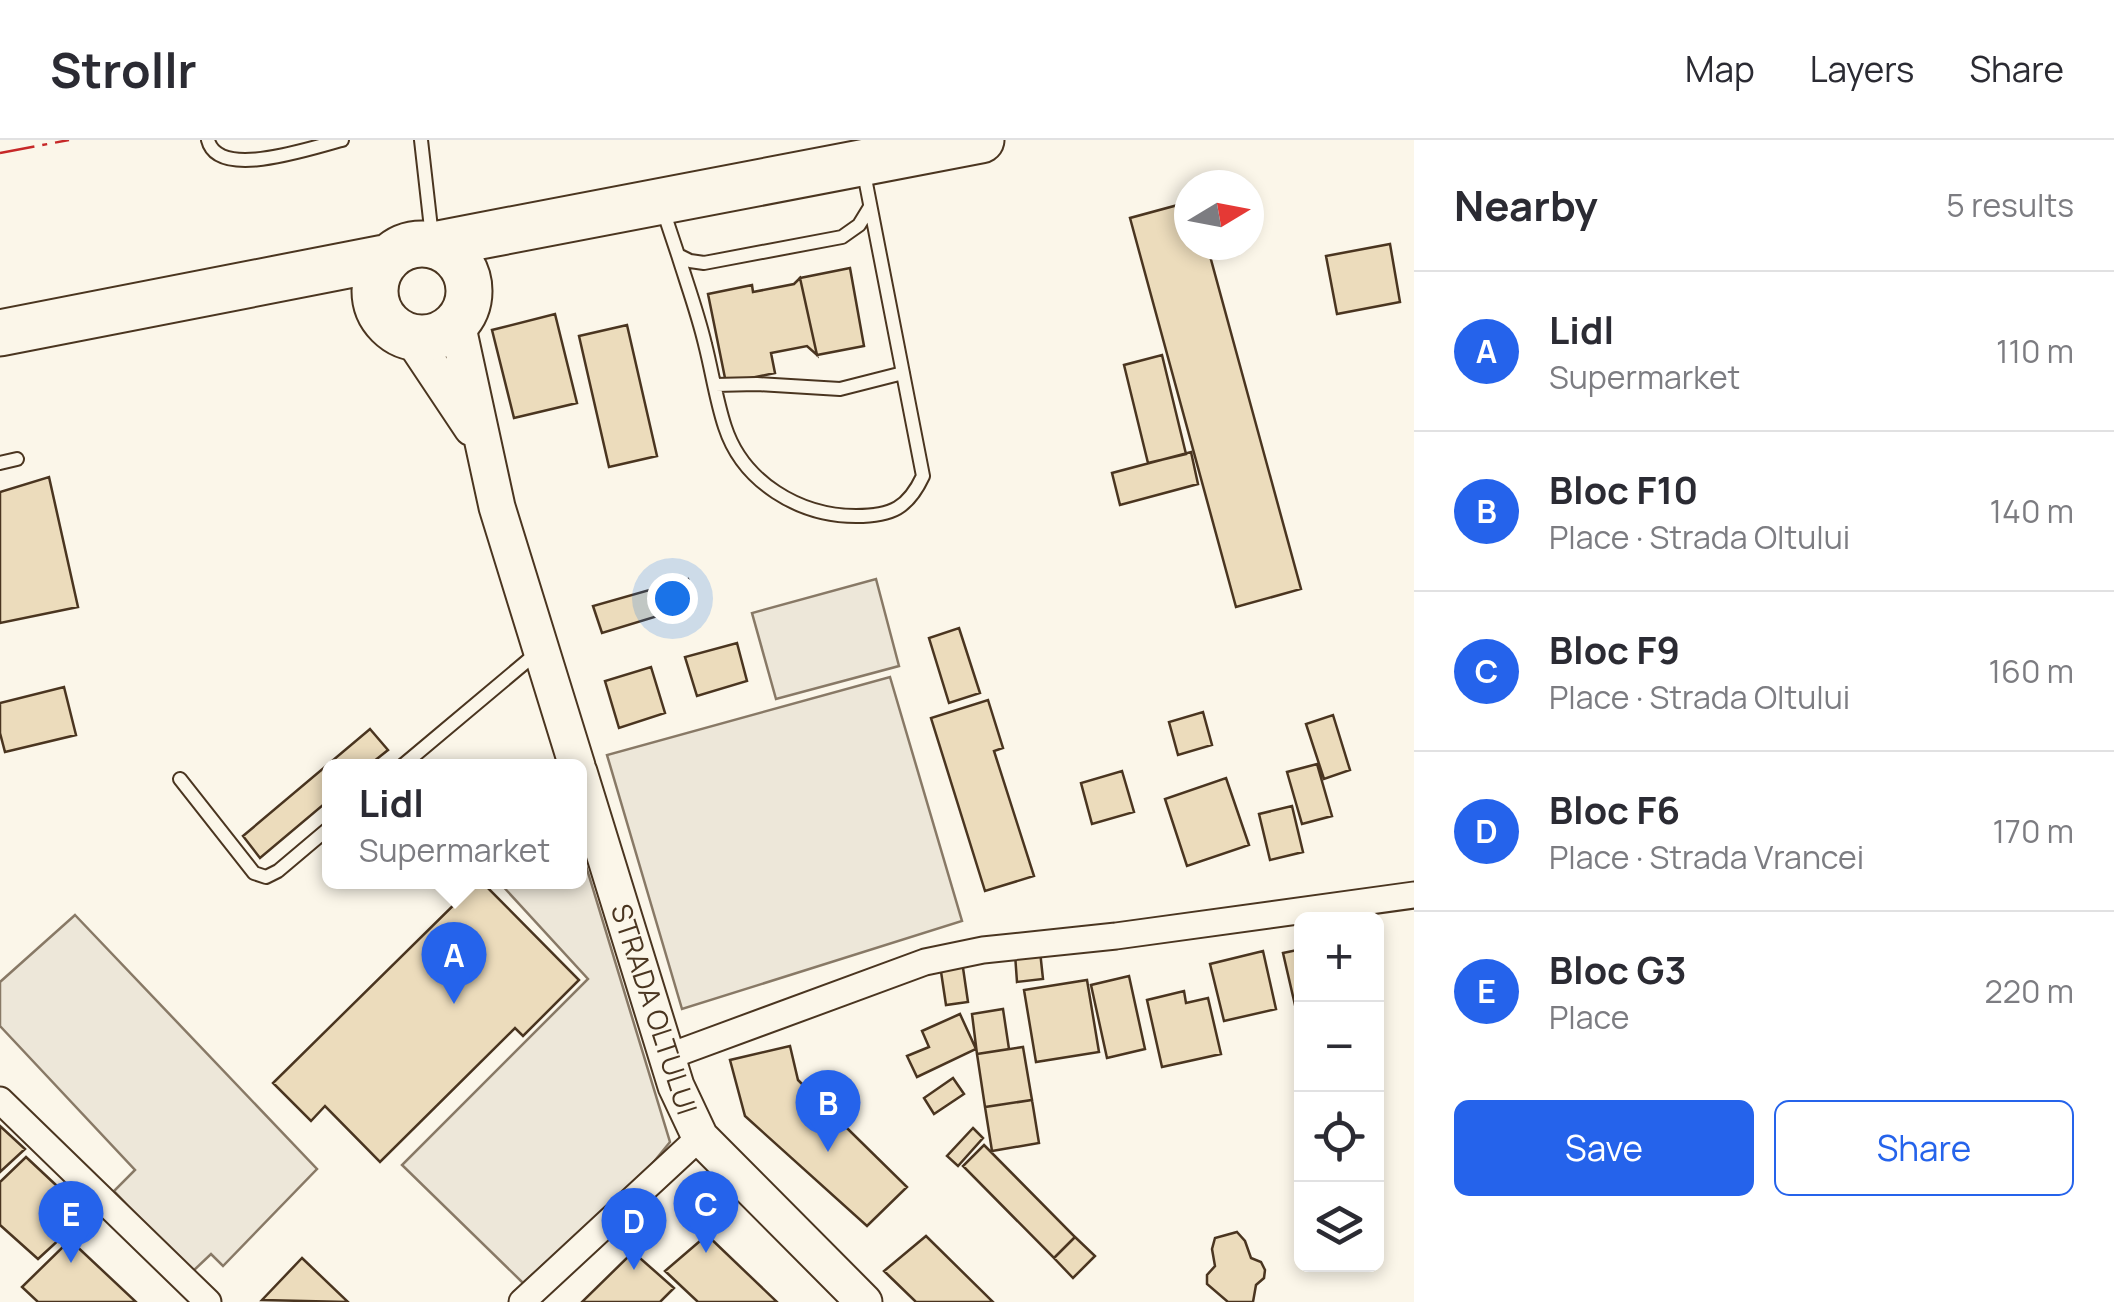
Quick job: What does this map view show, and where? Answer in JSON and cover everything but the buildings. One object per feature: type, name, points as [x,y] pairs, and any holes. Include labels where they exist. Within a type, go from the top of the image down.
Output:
[{"type":"highway","points":[[0,333],[389,256],[414,244],[433,245],[537,226],[981,140]]},
{"type":"highway","points":[[300,274],[397,328],[436,336],[537,226]]},
{"type":"highway","points":[[433,245],[459,262],[463,307]]},
{"type":"highway","points":[[389,256],[374,285],[376,307],[397,328]]},
{"type":"street","name":"STRADA OLTULUI","points":[[463,307],[481,442],[575,759]]},
{"type":"street","name":"STRADA OLTULUI","points":[[397,328],[481,442]]},
{"type":"street","name":"STRADA OLTULUI","points":[[587,798],[667,1056],[700,1137],[864,1302]]},
{"type":"street","points":[[667,1056],[924,962],[983,950],[1414,896]]},
{"type":"street","points":[[0,1100],[208,1302]]},
{"type":"street","points":[[522,1302],[700,1137]]},
{"type":"lane","points":[[208,140],[210,148],[225,160],[250,161],[342,140]]},
{"type":"lane","points":[[422,140],[433,245]]},
{"type":"lane","points":[[660,203],[678,254],[725,428],[742,464],[763,484],[794,504],[826,514],[890,512],[912,500],[922,476],[862,163]]},
{"type":"lane","points":[[678,254],[690,262],[704,263],[842,237],[859,225],[870,207]]},
{"type":"lane","points":[[715,385],[830,390],[903,373]]},
{"type":"lane","points":[[0,463],[18,459]]},
{"type":"lane","points":[[410,759],[541,649]]},
{"type":"lane","points":[[180,780],[254,873],[266,877],[278,872],[322,834]]},
{"type":"shaded area","points":[[876,579],[899,666],[776,699],[752,613]]},
{"type":"shaded area","points":[[890,677],[962,921],[682,1009],[607,755]]},
{"type":"shaded area","points":[[587,869],[670,1142],[643,1175],[523,1283],[402,1165],[588,979],[505,889],[587,889]]},
{"type":"shaded area","points":[[75,915],[317,1169],[223,1266],[211,1254],[191,1273],[114,1191],[135,1170],[0,1026],[0,982]]},
{"type":"power","points":[[0,153],[69,140]]},
{"type":"place","name":"Lidl","points":[[454,1004]]},
{"type":"place","name":"Bloc F10","points":[[828,1152]]},
{"type":"place","name":"Bloc F9","points":[[706,1253]]},
{"type":"place","name":"Bloc G3","points":[[71,1263]]},
{"type":"place","name":"Bloc F6","points":[[634,1270]]}]
